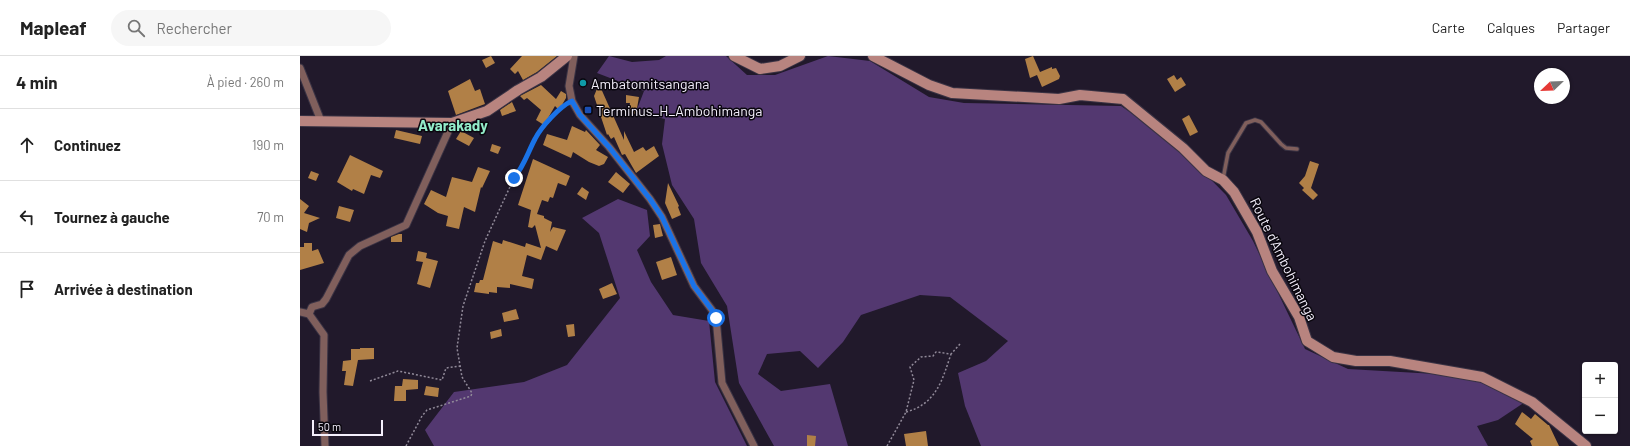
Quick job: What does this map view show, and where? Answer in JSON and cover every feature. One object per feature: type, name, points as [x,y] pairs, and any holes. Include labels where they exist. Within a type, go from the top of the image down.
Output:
[{"type":"street","points":[[300,121],[452,123],[487,111],[518,90],[541,77],[567,56]]},
{"type":"street","points":[[574,56],[570,86],[572,101],[580,115],[609,147],[650,199],[662,217],[694,286],[712,310],[716,318],[722,383],[754,446]]},
{"type":"street","points":[[734,56],[760,69],[780,66],[800,56]]},
{"type":"street","name":"Route d'Ambohimanga","points":[[873,56],[929,85],[952,93],[1060,98],[1080,95],[1123,99],[1182,148],[1206,171],[1223,180],[1234,192],[1258,232],[1272,271],[1299,317],[1307,341],[1333,357],[1356,361],[1390,361],[1482,377],[1532,402],[1586,446]]},
{"type":"street","points":[[300,68],[321,121]]},
{"type":"street","points":[[309,314],[312,307],[322,304],[326,299],[349,255],[360,246],[406,225],[452,123]]},
{"type":"street","points":[[300,312],[309,314],[324,335],[323,392],[325,446]]},
{"type":"lane","points":[[1223,180],[1228,153],[1246,123],[1255,120],[1262,122],[1286,148],[1297,149]]},
{"type":"path","points":[[406,446],[422,416],[427,410],[471,396],[472,393],[462,377],[457,348],[463,306],[485,241],[535,137],[562,107],[572,101]]},
{"type":"path","points":[[906,412],[918,409],[931,399],[942,381],[951,354],[960,344]]},
{"type":"path","points":[[887,446],[906,412],[914,380],[910,367],[921,357],[933,356],[936,352],[951,354]]},
{"type":"path","points":[[370,381],[398,371],[442,380],[446,368],[460,366]]},
{"type":"shaded area","points":[[609,56],[632,62],[659,60],[666,56],[726,56],[747,75],[775,75],[828,56],[870,61],[929,97],[964,103],[1121,106],[1174,142],[1226,195],[1253,241],[1305,349],[1348,369],[1471,376],[1525,402],[1498,420],[1477,426],[1488,446],[981,446],[965,406],[958,373],[986,361],[1008,341],[950,297],[920,295],[861,315],[843,342],[818,368],[800,351],[767,354],[758,374],[781,391],[830,384],[848,446],[774,446],[739,383],[727,306],[701,263],[694,219],[672,185],[662,144],[665,119],[636,112],[644,91],[597,73]]},
{"type":"shaded area","points":[[618,199],[647,210],[650,236],[637,250],[651,282],[673,315],[709,321],[715,382],[747,446],[434,446],[425,430],[454,392],[524,382],[567,365],[620,298],[599,233],[582,218]]},
{"type":"building","points":[[491,56],[495,63],[486,68],[482,60]]},
{"type":"building","points":[[522,56],[557,56],[537,72],[523,80],[518,71],[515,74],[510,69]]},
{"type":"building","points":[[1033,56],[1040,72],[1052,67],[1052,69],[1056,68],[1060,76],[1059,79],[1042,87],[1037,75],[1030,78],[1025,59]]},
{"type":"building","points":[[1174,75],[1177,80],[1181,77],[1186,85],[1175,92],[1167,79]]},
{"type":"building","points":[[470,79],[475,91],[480,89],[485,104],[456,115],[448,91]]},
{"type":"building","points":[[599,84],[624,140],[624,131],[634,152],[643,147],[646,151],[654,146],[659,156],[636,173],[625,154],[622,155],[614,137],[611,139],[608,134],[607,135],[594,96]]},
{"type":"building","points":[[541,85],[556,99],[561,91],[566,94],[566,98],[559,110],[555,106],[544,125],[536,120],[541,110],[527,98],[524,100],[520,96]]},
{"type":"building","points":[[626,95],[639,97],[636,114],[628,113],[630,103],[626,103]]},
{"type":"building","points":[[512,102],[516,111],[502,116],[500,110]]},
{"type":"building","points":[[1189,115],[1198,132],[1190,136],[1182,119]]},
{"type":"building","points":[[572,126],[585,132],[586,130],[600,145],[596,150],[608,157],[604,164],[599,166],[589,162],[573,152],[571,158],[543,145],[547,134],[567,140]]},
{"type":"building","points":[[396,130],[422,136],[420,144],[394,138]]},
{"type":"building","points":[[461,131],[474,138],[469,146],[456,139]]},
{"type":"building","points":[[492,144],[501,147],[498,154],[490,151]]},
{"type":"building","points":[[350,155],[383,171],[380,178],[371,175],[364,194],[353,189],[352,191],[337,182]]},
{"type":"building","points":[[533,159],[570,176],[566,186],[558,183],[553,198],[550,197],[548,202],[542,200],[537,214],[544,216],[544,218],[552,222],[550,232],[553,227],[566,230],[557,251],[546,246],[541,260],[527,255],[522,276],[534,279],[532,289],[510,284],[510,288],[497,287],[497,293],[489,292],[489,294],[474,292],[476,283],[483,280],[493,241],[502,244],[503,240],[525,247],[526,243],[541,248],[535,225],[532,228],[528,227],[531,210],[518,205]]},
{"type":"building","points":[[1310,161],[1319,164],[1311,188],[1318,195],[1313,200],[1302,190],[1304,188],[1299,183],[1305,176]]},
{"type":"building","points":[[478,167],[490,171],[482,188],[481,187],[475,212],[464,207],[459,229],[446,226],[448,216],[438,213],[424,204],[431,190],[446,197],[452,177],[472,182]]},
{"type":"building","points":[[311,171],[319,174],[316,181],[308,178]]},
{"type":"building","points":[[616,172],[630,184],[623,193],[608,182]]},
{"type":"building","points":[[668,183],[679,206],[681,215],[672,219],[665,203]]},
{"type":"building","points":[[582,187],[589,192],[586,200],[577,194]]},
{"type":"building","points":[[300,199],[309,206],[304,213],[320,218],[309,223],[307,232],[300,229]]},
{"type":"building","points":[[339,206],[354,210],[350,222],[336,218]]},
{"type":"building","points":[[660,224],[663,236],[655,238],[653,225]]},
{"type":"building","points":[[402,234],[402,242],[391,242],[391,237]]},
{"type":"building","points":[[304,243],[312,243],[312,251],[318,249],[324,263],[300,270],[300,247],[304,247]]},
{"type":"building","points":[[418,251],[427,253],[426,258],[438,261],[430,288],[417,284],[423,262],[416,261]]},
{"type":"building","points":[[671,257],[677,275],[662,280],[656,262]]},
{"type":"building","points":[[612,283],[617,294],[603,299],[599,289]]},
{"type":"building","points":[[516,309],[519,319],[504,322],[502,313]]},
{"type":"building","points":[[574,324],[575,336],[568,337],[566,325]]},
{"type":"building","points":[[501,329],[502,336],[491,339],[490,332]]},
{"type":"building","points":[[374,348],[374,359],[358,360],[353,386],[344,385],[346,371],[342,371],[343,361],[351,360],[351,349]]},
{"type":"building","points":[[403,379],[418,380],[418,389],[406,390],[406,401],[394,401],[395,386],[402,386]]},
{"type":"building","points":[[426,386],[439,388],[438,397],[424,395]]},
{"type":"building","points":[[1522,412],[1531,419],[1535,414],[1549,425],[1559,446],[1532,446],[1530,441],[1533,439],[1515,424]]},
{"type":"building","points":[[926,431],[928,446],[906,446],[904,434]]},
{"type":"building","points":[[807,435],[816,436],[815,446],[807,446]]},
{"type":"place","name":"Ambatomitsangana","points":[[583,83]]},
{"type":"place","name":"Terminus_H_Ambohimanga","points":[[588,110]]},
{"type":"district","name":"Avarakady","points":[[453,125]]},
{"type":"route","points":[[514,178],[520,170],[535,137],[565,104],[572,101],[580,115],[609,147],[650,199],[662,217],[694,286],[712,310],[716,318]]}]
